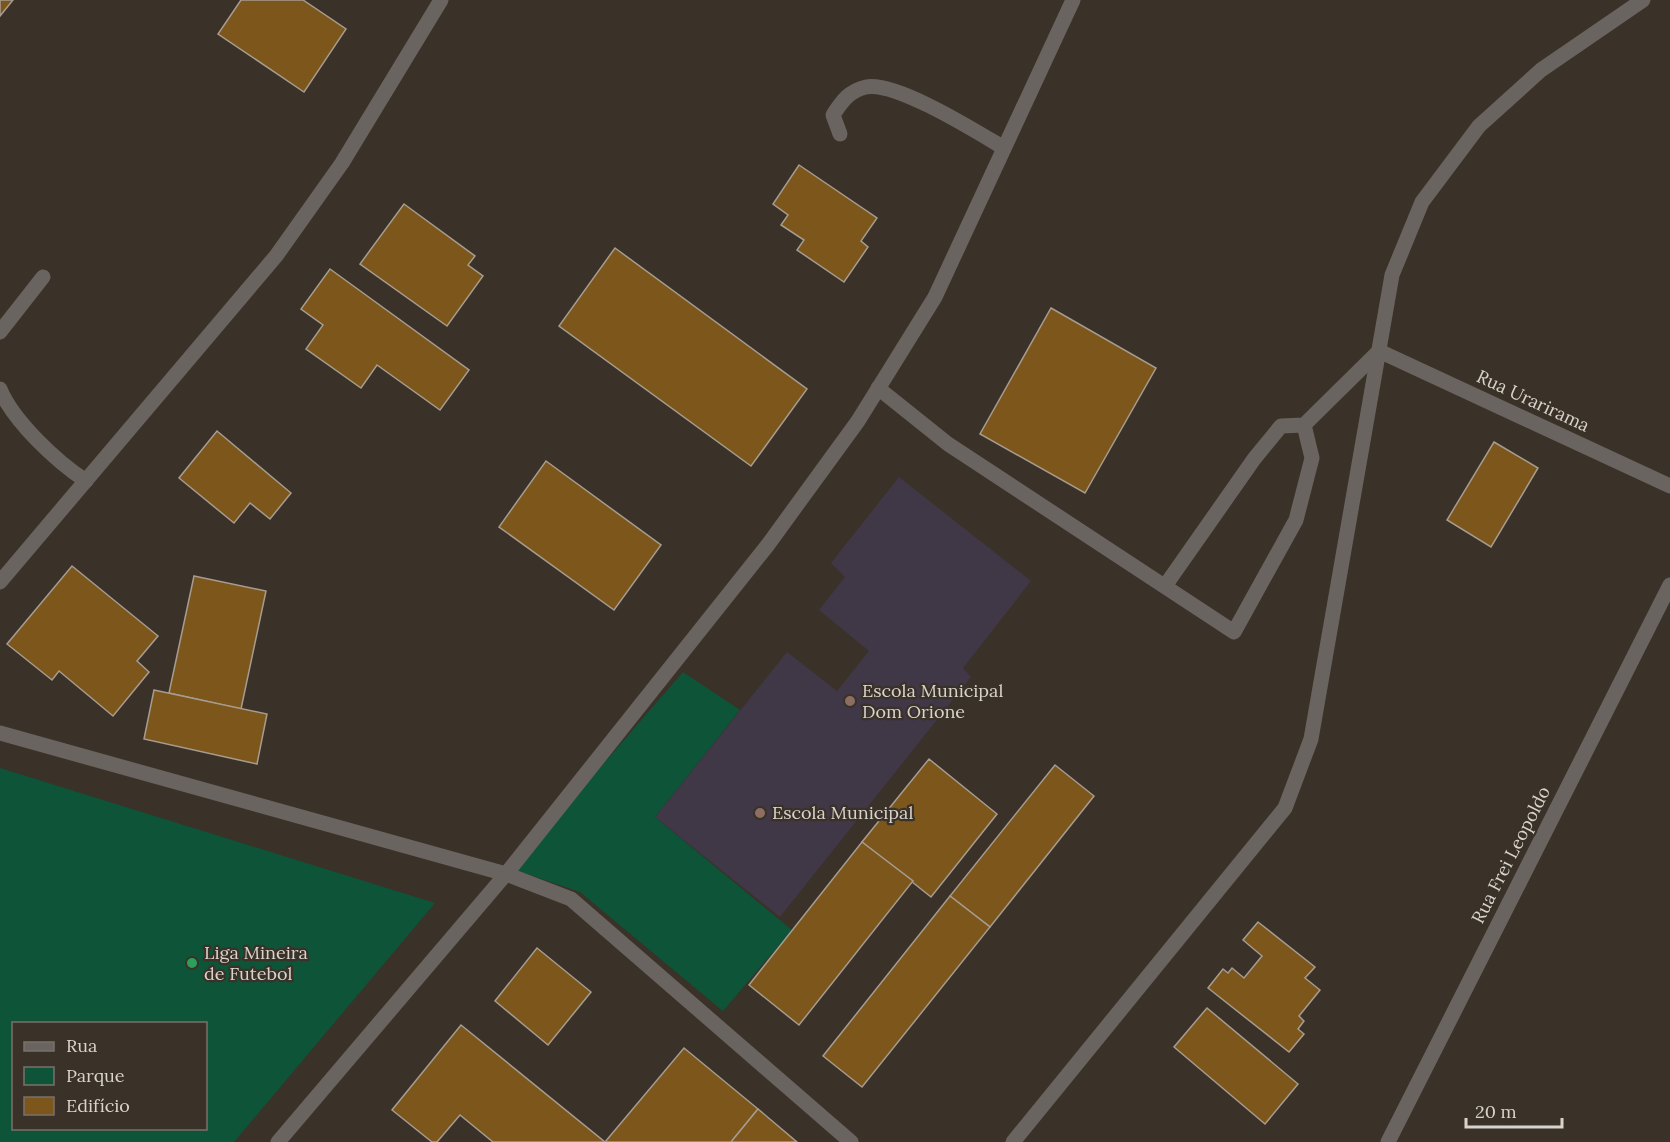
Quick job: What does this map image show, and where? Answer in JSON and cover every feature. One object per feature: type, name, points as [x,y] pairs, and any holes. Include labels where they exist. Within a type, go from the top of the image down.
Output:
[{"type":"street","points":[[0,582],[276,256],[342,163],[441,0]]},
{"type":"street","points":[[278,1142],[506,874],[767,546],[858,421],[935,297],[1073,0]]},
{"type":"street","points":[[1013,1142],[1285,808],[1311,739],[1392,275],[1422,202],[1479,126],[1541,70],[1643,0]]},
{"type":"street","points":[[840,134],[833,115],[847,94],[868,86],[903,93],[1004,148]]},
{"type":"street","points":[[0,332],[43,277]]},
{"type":"street","points":[[1165,586],[1254,459],[1281,426],[1304,425],[1379,351]]},
{"type":"street","name":"Rua Urarirama","points":[[1379,351],[1670,486]]},
{"type":"street","points":[[878,388],[948,444],[1234,632],[1296,520],[1312,458],[1304,425]]},
{"type":"street","points":[[0,389],[7,405],[68,469],[86,481]]},
{"type":"street","name":"Rua Frei Leopoldo","points":[[1388,1142],[1670,585]]},
{"type":"street","points":[[0,733],[506,874],[571,899],[850,1142]]},
{"type":"shaded area","points":[[899,477],[1031,581],[963,668],[971,677],[780,917],[655,817],[787,652],[837,691],[869,651],[819,610],[845,577],[831,563]]},
{"type":"green space","points":[[683,672],[740,710],[655,817],[792,930],[723,1011],[580,892],[512,869]]},
{"type":"green space","name":"Liga Mineira de Futebol","points":[[0,768],[435,903],[234,1142],[0,1142]]},
{"type":"building","points":[[0,0],[13,0],[0,16]]},
{"type":"building","points":[[241,0],[303,0],[346,29],[304,92],[218,34]]},
{"type":"building","points":[[799,165],[877,218],[861,241],[868,247],[844,282],[797,250],[804,240],[781,225],[788,215],[773,204]]},
{"type":"building","points":[[404,204],[475,256],[468,265],[483,276],[447,326],[360,264]]},
{"type":"building","points":[[615,248],[807,389],[751,466],[559,326]]},
{"type":"building","points":[[330,269],[469,370],[440,410],[377,365],[361,388],[306,349],[323,325],[301,309]]},
{"type":"building","points":[[1051,308],[1156,368],[1085,493],[980,434]]},
{"type":"building","points":[[217,431],[291,493],[270,519],[250,503],[234,523],[179,478]]},
{"type":"building","points":[[1494,442],[1538,468],[1491,547],[1447,520]]},
{"type":"building","points":[[546,461],[661,545],[614,610],[499,527]]},
{"type":"building","points":[[72,566],[158,636],[137,661],[149,672],[113,716],[59,671],[52,680],[7,644]]},
{"type":"building","points":[[194,576],[266,591],[241,709],[169,693]]},
{"type":"building","points":[[154,690],[267,714],[257,764],[144,739]]},
{"type":"building","points":[[929,759],[997,814],[931,897],[862,842]]},
{"type":"building","points":[[1055,765],[1094,796],[990,927],[950,896]]},
{"type":"building","points":[[862,842],[913,881],[799,1025],[749,985]]},
{"type":"building","points":[[950,896],[990,927],[862,1087],[823,1056]]},
{"type":"building","points":[[1258,922],[1315,967],[1305,978],[1320,990],[1299,1016],[1304,1021],[1298,1029],[1304,1034],[1289,1052],[1208,988],[1223,969],[1228,973],[1232,968],[1244,978],[1262,956],[1243,940]]},
{"type":"building","points":[[537,948],[591,992],[548,1045],[495,1001]]},
{"type":"building","points":[[1207,1008],[1298,1084],[1265,1124],[1174,1047]]},
{"type":"building","points":[[461,1025],[605,1142],[493,1142],[460,1115],[437,1142],[432,1142],[392,1110]]},
{"type":"building","points":[[684,1048],[758,1109],[731,1142],[605,1142]]},
{"type":"building","points":[[758,1109],[797,1142],[731,1142]]},
{"type":"place","name":"Escola Municipal Dom Orione","points":[[850,701]]},
{"type":"place","name":"Escola Municipal","points":[[760,813]]},
{"type":"place","name":"Liga Mineira de Futebol","points":[[192,963]]}]
